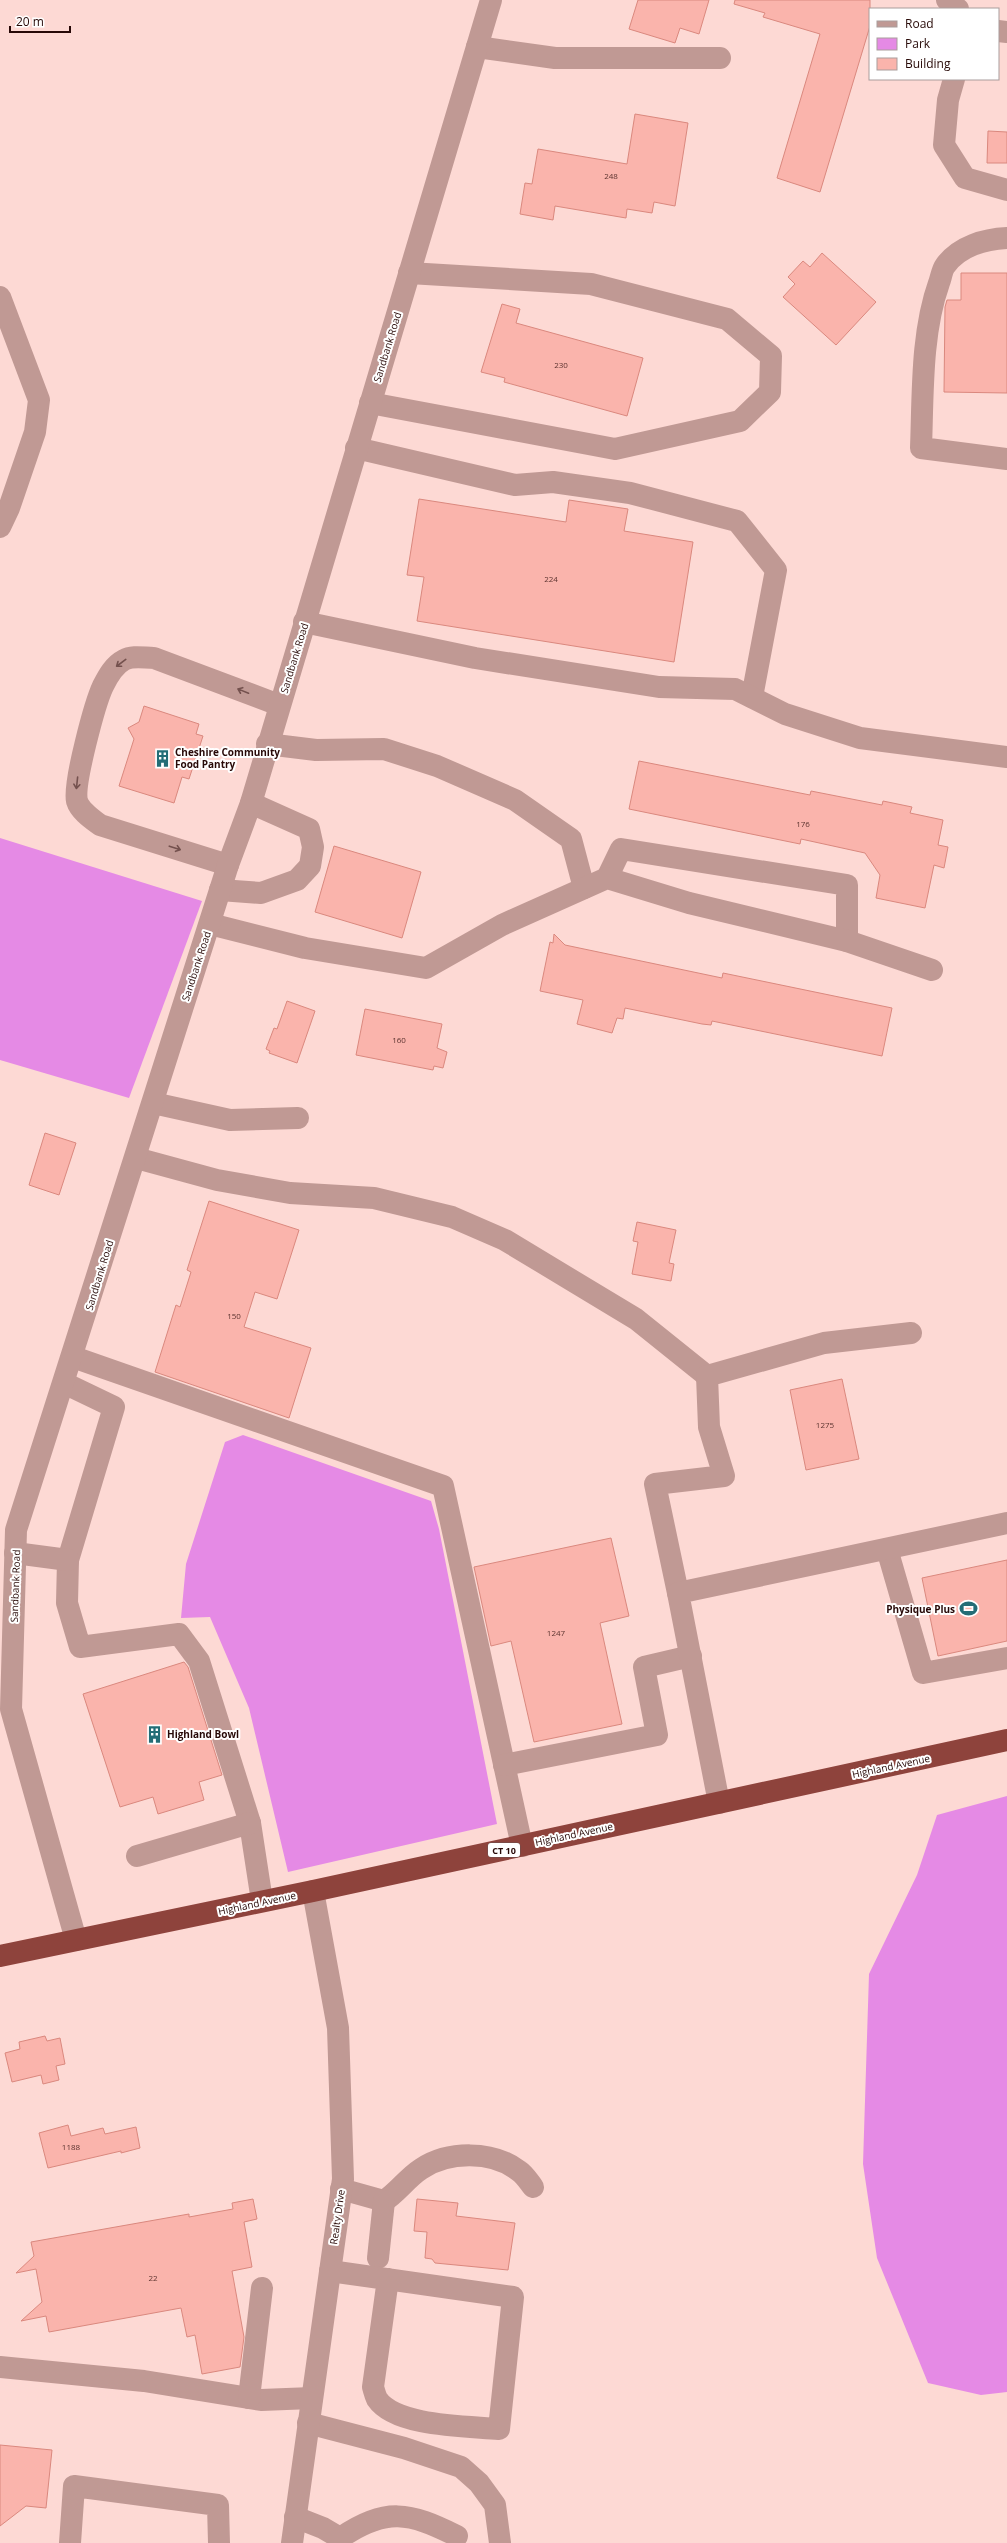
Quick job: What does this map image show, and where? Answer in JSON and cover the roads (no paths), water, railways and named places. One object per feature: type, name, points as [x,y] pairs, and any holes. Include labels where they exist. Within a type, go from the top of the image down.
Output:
[{"type":"highway","name":"Highland Avenue","points":[[0,1956],[262,1902],[1007,1740]]},
{"type":"street","name":"Sandbank Road","points":[[76,1940],[6,1717],[16,1530],[73,1357],[220,890],[251,803],[267,744],[491,0]]},
{"type":"street","points":[[948,0],[957,8]]},
{"type":"street","points":[[477,47],[555,58],[720,58]]},
{"type":"street","points":[[954,80],[948,100],[944,145],[965,178],[1007,190]]},
{"type":"street","points":[[1007,238],[990,238],[966,248],[945,266],[934,298],[923,375],[921,448],[1007,459]]},
{"type":"street","points":[[370,403],[615,449],[740,421],[770,392],[771,356],[727,319],[591,284],[409,273]]},
{"type":"street","points":[[0,297],[39,400],[35,432],[9,508],[0,526]]},
{"type":"street","points":[[356,448],[515,485],[553,482],[630,493],[737,521],[776,570],[752,697]]},
{"type":"street","points":[[304,622],[475,658],[659,687],[735,689],[785,714],[860,738],[1007,756]]},
{"type":"street","points":[[228,866],[100,825],[88,816],[77,802],[78,776],[102,687],[111,671],[123,660],[138,657],[154,658],[279,705]]},
{"type":"street","points":[[267,744],[316,750],[384,749],[437,766],[515,800],[571,839],[584,888]]},
{"type":"street","points":[[220,890],[261,893],[297,880],[310,866],[314,847],[309,829],[251,803]]},
{"type":"street","points":[[607,878],[621,849],[847,885],[847,941]]},
{"type":"street","points":[[210,924],[305,948],[426,968],[502,925],[607,878],[689,903],[847,941],[932,970]]},
{"type":"street","points":[[153,1102],[230,1120],[298,1118]]},
{"type":"street","points":[[136,1158],[217,1180],[290,1193],[374,1198],[452,1217],[505,1240],[636,1319],[707,1376],[709,1427],[724,1476],[655,1484],[691,1656],[719,1803]]},
{"type":"street","points":[[707,1376],[824,1343],[911,1333]]},
{"type":"street","points":[[73,1357],[444,1486],[522,1846]]},
{"type":"street","points":[[64,1383],[114,1407],[68,1560],[67,1603],[80,1647],[179,1634],[199,1662],[250,1823],[262,1902]]},
{"type":"street","points":[[678,1593],[1007,1523]]},
{"type":"street","points":[[887,1548],[923,1673],[1007,1658]]},
{"type":"street","points":[[15,1554],[68,1560]]},
{"type":"street","points":[[504,1765],[657,1735],[644,1667],[691,1656]]},
{"type":"street","points":[[137,1856],[250,1823]]},
{"type":"street","name":"Realty Drive","points":[[292,2543],[341,2189],[338,2028],[313,1891]]},
{"type":"street","points":[[378,2258],[384,2201],[422,2168],[444,2158],[459,2155],[472,2155],[504,2163],[518,2170],[533,2187]]},
{"type":"street","points":[[341,2189],[384,2201]]},
{"type":"street","points":[[330,2271],[388,2279],[513,2297],[499,2428],[434,2423],[408,2418],[389,2410],[377,2398],[373,2387],[388,2279]]},
{"type":"street","points":[[249,2398],[262,2288]]},
{"type":"street","points":[[0,2367],[144,2381],[261,2400],[312,2398]]},
{"type":"street","points":[[308,2423],[404,2448],[461,2467],[479,2483],[495,2505],[500,2543]]},
{"type":"street","points":[[70,2543],[74,2486],[218,2505],[219,2543]]},
{"type":"street","points":[[295,2517],[323,2528],[339,2541],[373,2519],[393,2516],[414,2518],[457,2536]]},
{"type":"place","name":"Cheshire Community Food Pantry","points":[[162,758]]},
{"type":"place","name":"Physique Plus","points":[[968,1609]]},
{"type":"place","name":"Highland Bowl","points":[[154,1734]]}]
